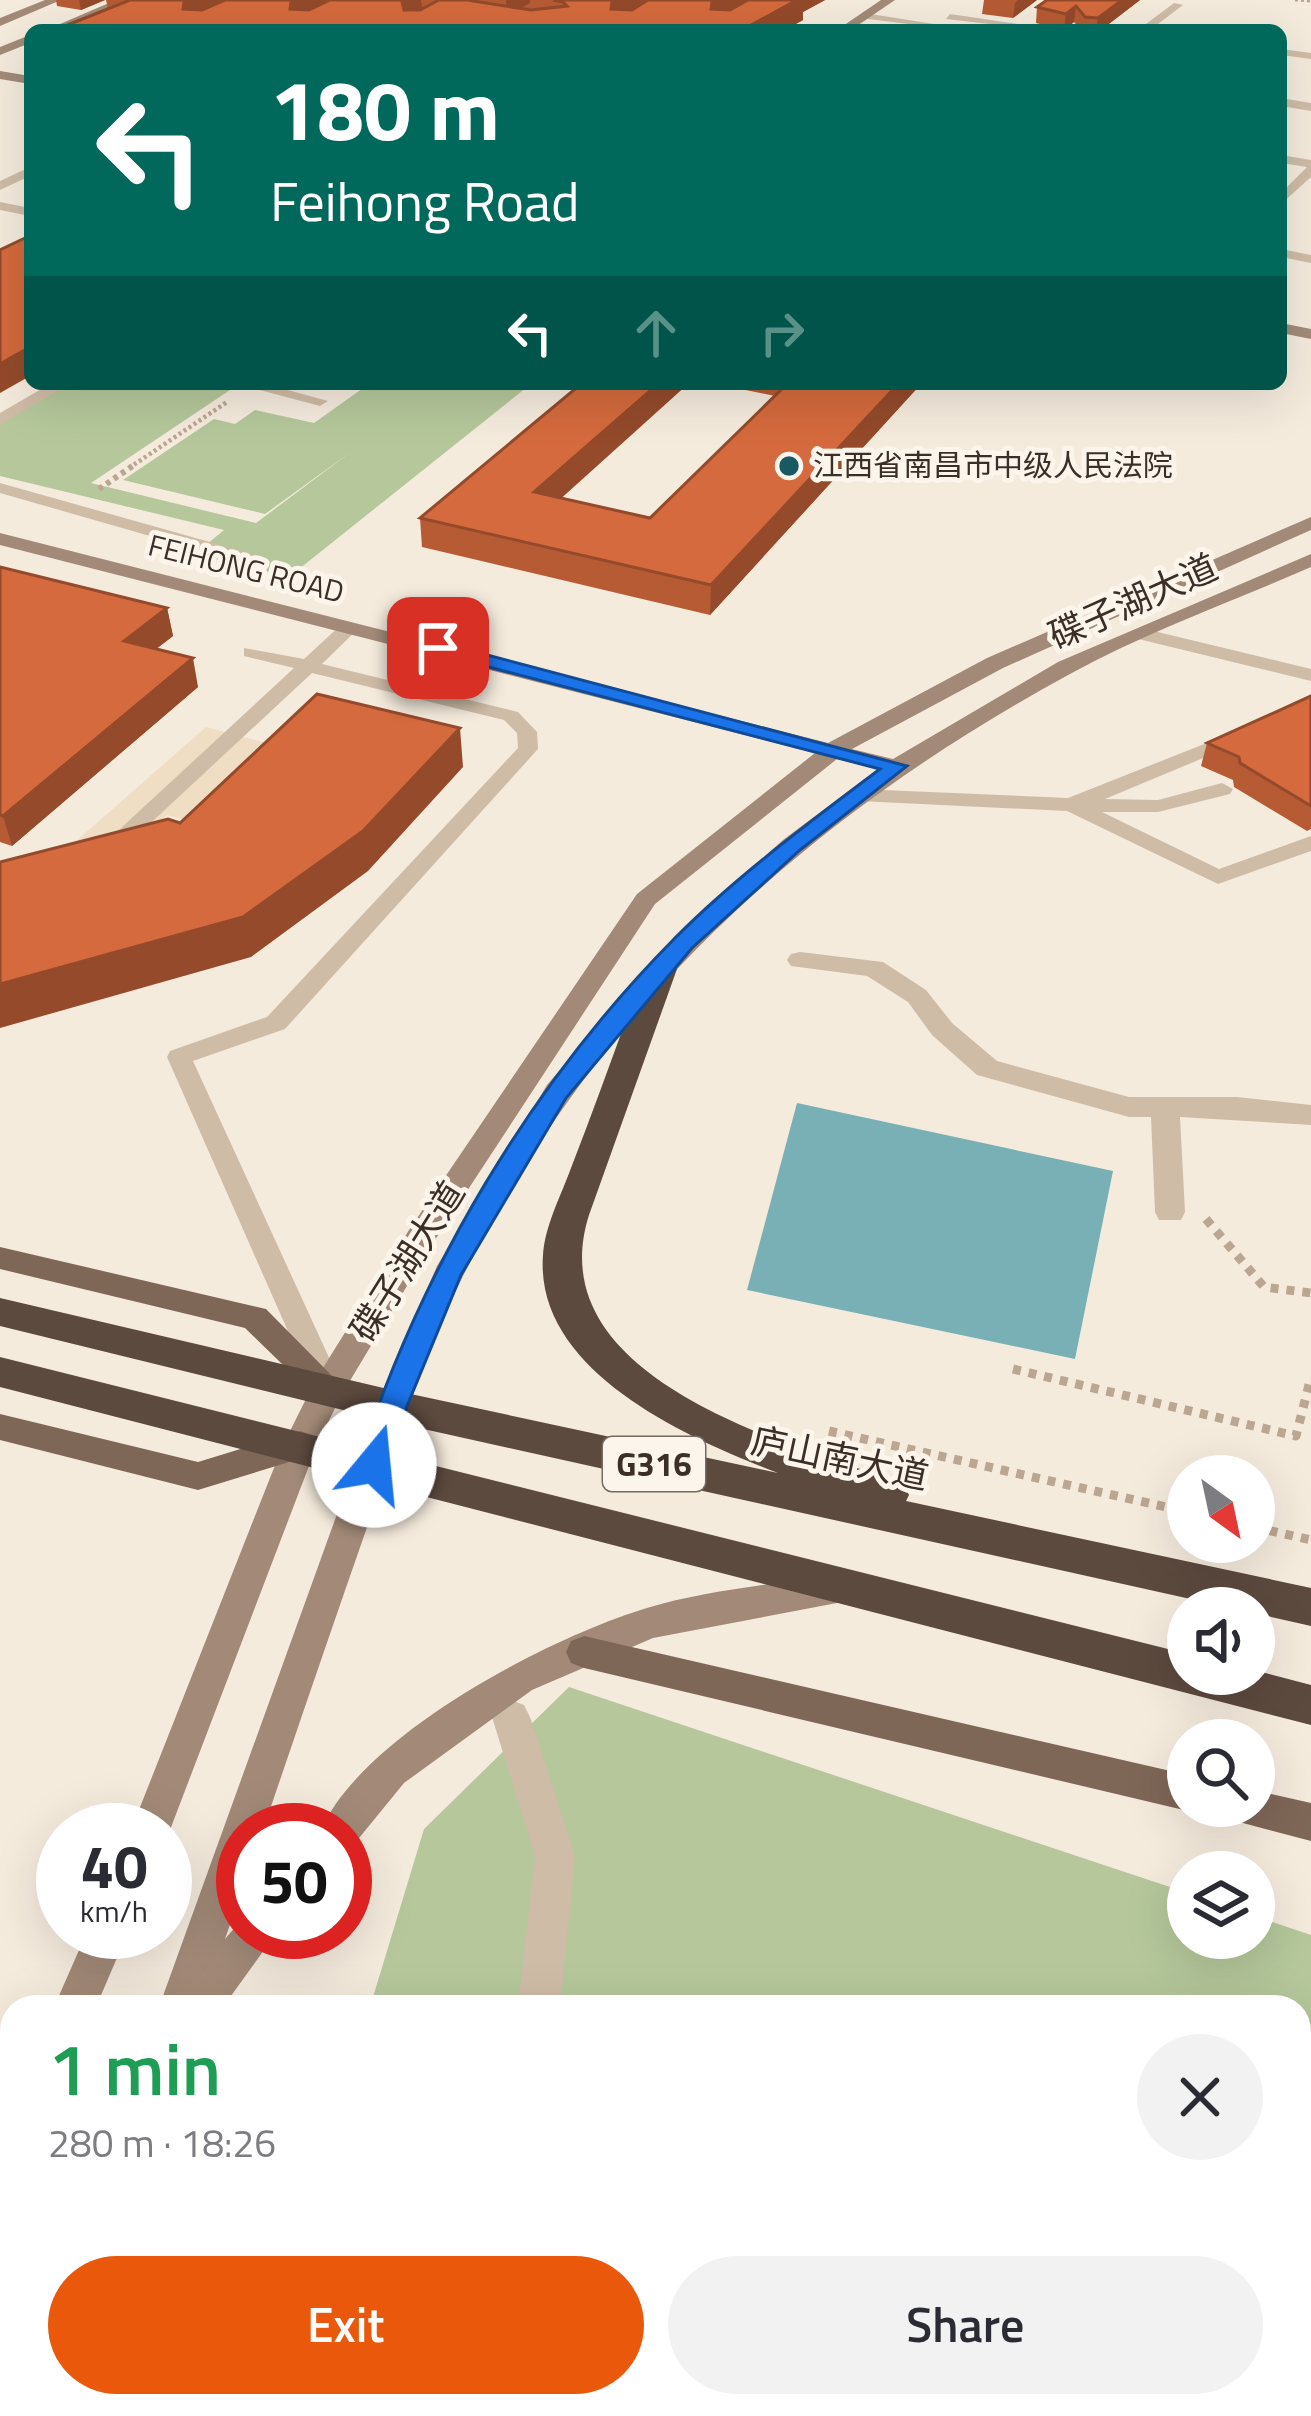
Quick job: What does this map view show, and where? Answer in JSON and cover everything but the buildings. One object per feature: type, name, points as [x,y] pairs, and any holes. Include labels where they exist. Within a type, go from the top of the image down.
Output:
[{"type":"highway","points":[[661,969],[575,1206],[560,1262],[578,1327],[635,1386],[728,1438],[1027,1545]]},
{"type":"highway","name":"庐山南大道","points":[[0,1312],[392,1406],[1311,1607]]},
{"type":"highway","name":"G316","points":[[0,1372],[1167,1669]]},
{"type":"highway","name":"G316","points":[[1271,1695],[1311,1705]]},
{"type":"main road","points":[[0,22],[56,0]]},
{"type":"main road","points":[[67,24],[125,0]]},
{"type":"main road","points":[[852,24],[889,0]]},
{"type":"main road","name":"碟子湖大道","points":[[161,1803],[300,1445],[328,1388],[420,1238],[646,899],[836,748],[995,663],[1311,523]]},
{"type":"main road","name":"FEIHONG ROAD","points":[[0,539],[896,766]]},
{"type":"main road","name":"碟子湖大道","points":[[253,1803],[392,1406],[448,1274],[556,1092],[661,969],[792,845],[896,766],[1066,667],[1311,560]]},
{"type":"main road","points":[[0,1258],[255,1318],[328,1388]]},
{"type":"main road","points":[[0,1427],[198,1476],[300,1445]]},
{"type":"main road","points":[[362,1803],[390,1770],[519,1678],[650,1623],[850,1587]]},
{"type":"main road","points":[[584,1652],[1167,1788]]},
{"type":"main road","points":[[1275,1814],[1311,1822]]},
{"type":"main road","name":"碟子湖大道","points":[[184,1995],[216,1906]]},
{"type":"main road","points":[[80,1995],[96,1959]]},
{"type":"main road","points":[[206,1995],[235,1959]]},
{"type":"street","points":[[800,960],[874,968],[917,996],[942,1029],[987,1068],[1129,1107],[1237,1107],[1311,1114]]},
{"type":"street","points":[[1165,1108],[1170,1212]]},
{"type":"street","points":[[511,1717],[555,1856],[539,1995]]},
{"type":"lane","points":[[951,23],[962,8]]},
{"type":"lane","points":[[1152,11],[1173,9],[1152,24]]},
{"type":"lane","points":[[1011,24],[1034,13]]},
{"type":"lane","points":[[864,16],[907,24]]},
{"type":"lane","points":[[1287,194],[1311,167]]},
{"type":"lane","points":[[1294,188],[1311,189]]},
{"type":"lane","points":[[0,420],[51,390]]},
{"type":"lane","points":[[273,390],[320,401]]},
{"type":"lane","points":[[0,488],[250,559]]},
{"type":"lane","points":[[88,863],[351,626]]},
{"type":"lane","points":[[1141,634],[1311,675]]},
{"type":"lane","points":[[250,652],[511,716],[527,732],[527,748],[276,1023],[179,1057],[328,1388]]},
{"type":"lane","points":[[1071,805],[1258,728]]},
{"type":"lane","points":[[859,795],[1158,806],[1222,789]]},
{"type":"lane","points":[[1071,805],[1218,877],[1311,843]]},
{"type":"path","points":[[1294,0],[1311,1]]},
{"type":"path","points":[[70,508],[226,402]]},
{"type":"path","points":[[1168,1175],[1264,1287],[1311,1293]]},
{"type":"path","points":[[1013,1369],[1297,1436],[1311,1377]]},
{"type":"path","points":[[819,1428],[1167,1507]]},
{"type":"path","points":[[1275,1532],[1311,1540]]},
{"type":"green space","points":[[55,390],[230,390],[91,483],[256,523],[352,451],[265,514],[123,480],[214,419],[235,424],[255,410],[314,423],[360,390],[523,390],[289,577],[195,554],[224,530],[0,476],[0,423]]},
{"type":"green space","points":[[569,1687],[1167,1886],[1167,1959],[1275,1959],[1275,1923],[1311,1935],[1311,1995],[374,1995],[424,1829]]},
{"type":"shaded area","points":[[206,727],[293,750],[210,827],[167,815],[113,864],[17,871],[75,842]]},
{"type":"water","points":[[797,1103],[1113,1171],[1075,1359],[747,1290]]},
{"type":"place","name":"江西省南昌市中级人民法院","points":[[789,466]]},
{"type":"route","points":[[374,1465],[392,1406],[448,1274],[556,1092],[683,943],[792,845],[896,766],[438,648]]}]
